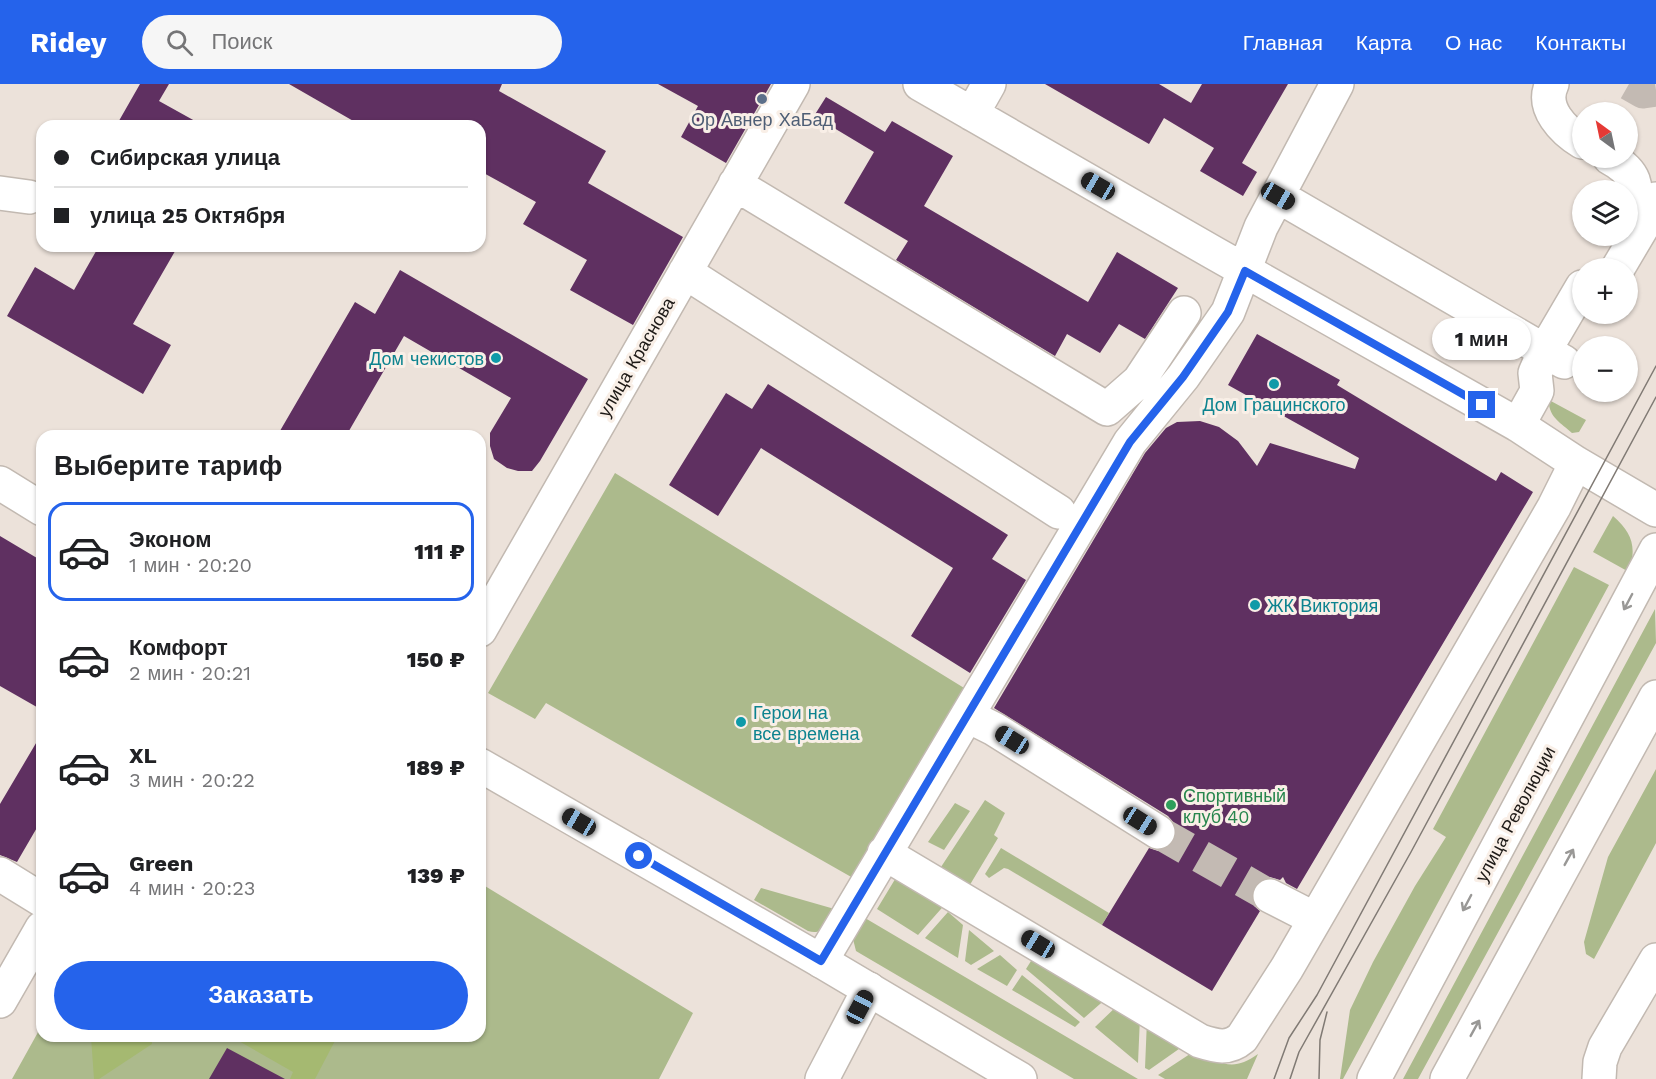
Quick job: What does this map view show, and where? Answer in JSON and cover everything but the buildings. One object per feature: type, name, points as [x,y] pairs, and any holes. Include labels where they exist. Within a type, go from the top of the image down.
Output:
[{"type":"street","name":"улица Краснова","points":[[486,620],[793,84]]},
{"type":"street","points":[[920,84],[1518,425],[1576,463],[1656,510]]},
{"type":"street","points":[[972,114],[989,84]]},
{"type":"street","points":[[821,961],[1130,442],[1183,377],[1228,312],[1261,227],[1337,84]]},
{"type":"street","points":[[1552,84],[1549,90],[1552,113],[1564,129],[1572,135]]},
{"type":"street","points":[[1572,104],[1570,94],[1573,84]]},
{"type":"street","points":[[1638,152],[1647,158],[1656,177]]},
{"type":"street","points":[[735,184],[1107,409],[1139,381],[1184,313]]},
{"type":"street","points":[[1278,196],[1546,372]]},
{"type":"street","points":[[1624,258],[1650,214],[1656,199]]},
{"type":"street","points":[[685,272],[1059,512]]},
{"type":"street","points":[[1518,425],[1546,372],[1572,311]]},
{"type":"street","points":[[1546,372],[1584,324]]},
{"type":"street","points":[[884,853],[1200,1041],[1220,1047],[1237,1042],[1242,1038],[1287,968],[1554,507],[1576,463]]},
{"type":"street","points":[[0,483],[36,505]]},
{"type":"street","name":"улица Революции","points":[[1374,1079],[1656,550]]},
{"type":"street","points":[[1447,1079],[1656,697]]},
{"type":"street","points":[[968,716],[994,729],[1158,832]]},
{"type":"street","points":[[486,768],[821,961],[1020,1079]]},
{"type":"street","points":[[0,874],[36,896]]},
{"type":"street","points":[[1270,896],[1315,919]]},
{"type":"street","points":[[0,1001],[36,938]]},
{"type":"street","points":[[1599,1079],[1600,1062],[1605,1047],[1656,960]]},
{"type":"street","points":[[822,1079],[869,989]]},
{"type":"green space","points":[[1549,400],[1586,420],[1579,432],[1572,433],[1556,419],[1549,406]]},
{"type":"green space","points":[[615,473],[969,691],[853,878],[546,703],[535,719],[488,693]]},
{"type":"green space","points":[[1613,516],[1625,528],[1631,541],[1633,555],[1629,572],[1593,552]]},
{"type":"green space","points":[[1574,567],[1609,585],[1343,1079],[1340,1079],[1350,1010],[1373,962],[1415,886],[1446,837],[1433,829]]},
{"type":"green space","points":[[1655,609],[1656,643],[1418,1079],[1403,1079]]},
{"type":"green space","points":[[1656,769],[1656,843],[1594,959],[1586,954],[1584,942],[1608,857]]},
{"type":"green space","points":[[985,800],[1005,813],[994,835],[998,838],[968,888],[939,870]]},
{"type":"green space","points":[[955,803],[970,811],[944,850],[928,842]]},
{"type":"green space","points":[[1001,848],[1109,913],[1102,925],[1008,869],[1004,868],[989,878],[985,874]]},
{"type":"green space","points":[[897,876],[948,901],[918,935],[877,909]]},
{"type":"green space","points":[[486,887],[693,1013],[659,1079],[12,1079],[36,1036],[36,1042],[486,1042]]},
{"type":"green space","points":[[761,888],[838,910],[822,930],[808,931],[754,900]]},
{"type":"green space","points":[[948,912],[963,925],[958,958],[925,938]]},
{"type":"green space","points":[[865,918],[1138,1079],[1074,1079],[861,954],[856,951],[853,939]]},
{"type":"green space","points":[[969,930],[994,951],[971,965],[965,961]]},
{"type":"green space","points":[[1036,953],[1108,997],[1084,1018],[1026,969]]},
{"type":"green space","points":[[1000,955],[1017,970],[1007,986],[977,969]]},
{"type":"green space","points":[[1022,975],[1080,1022],[1075,1027],[1012,990]]},
{"type":"green space","points":[[1119,1004],[1140,1017],[1138,1063],[1095,1027]]},
{"type":"green space","points":[[1147,1020],[1186,1044],[1149,1070],[1145,1068]]},
{"type":"green space","points":[[91,1042],[152,1042],[99,1079],[94,1079]]},
{"type":"green space","points":[[240,1042],[334,1042],[315,1079],[290,1079],[293,1072]]},
{"type":"green space","points":[[1196,1050],[1227,1064],[1241,1063],[1258,1054],[1247,1079],[1165,1079],[1158,1075]]},
{"type":"tunnel","points":[[1629,84],[1643,92],[1656,90]]},
{"type":"tunnel","points":[[1158,832],[1270,896]]},
{"type":"tram line","points":[[1274,1079],[1289,1038],[1317,995],[1656,366]]},
{"type":"tram line","points":[[1290,1079],[1299,1052],[1411,852],[1656,397]]},
{"type":"tram line","points":[[1319,1079],[1320,1040],[1327,1012]]},
{"type":"place","name":"Ор Авнер ХаБад","points":[[762,99]]},
{"type":"place","name":"Дом чекистов","points":[[496,358]]},
{"type":"place","name":"Дом Грацинского","points":[[1274,384]]},
{"type":"place","name":"ЖК Виктория","points":[[1255,605]]},
{"type":"place","name":"Герои на все времена","points":[[741,722]]},
{"type":"place","name":"Спортивный клуб 40","points":[[1171,805]]},
{"type":"route","points":[[639,856],[821,961],[889,843],[968,716],[1130,442],[1183,377],[1228,312],[1245,271],[1482,405]]}]
